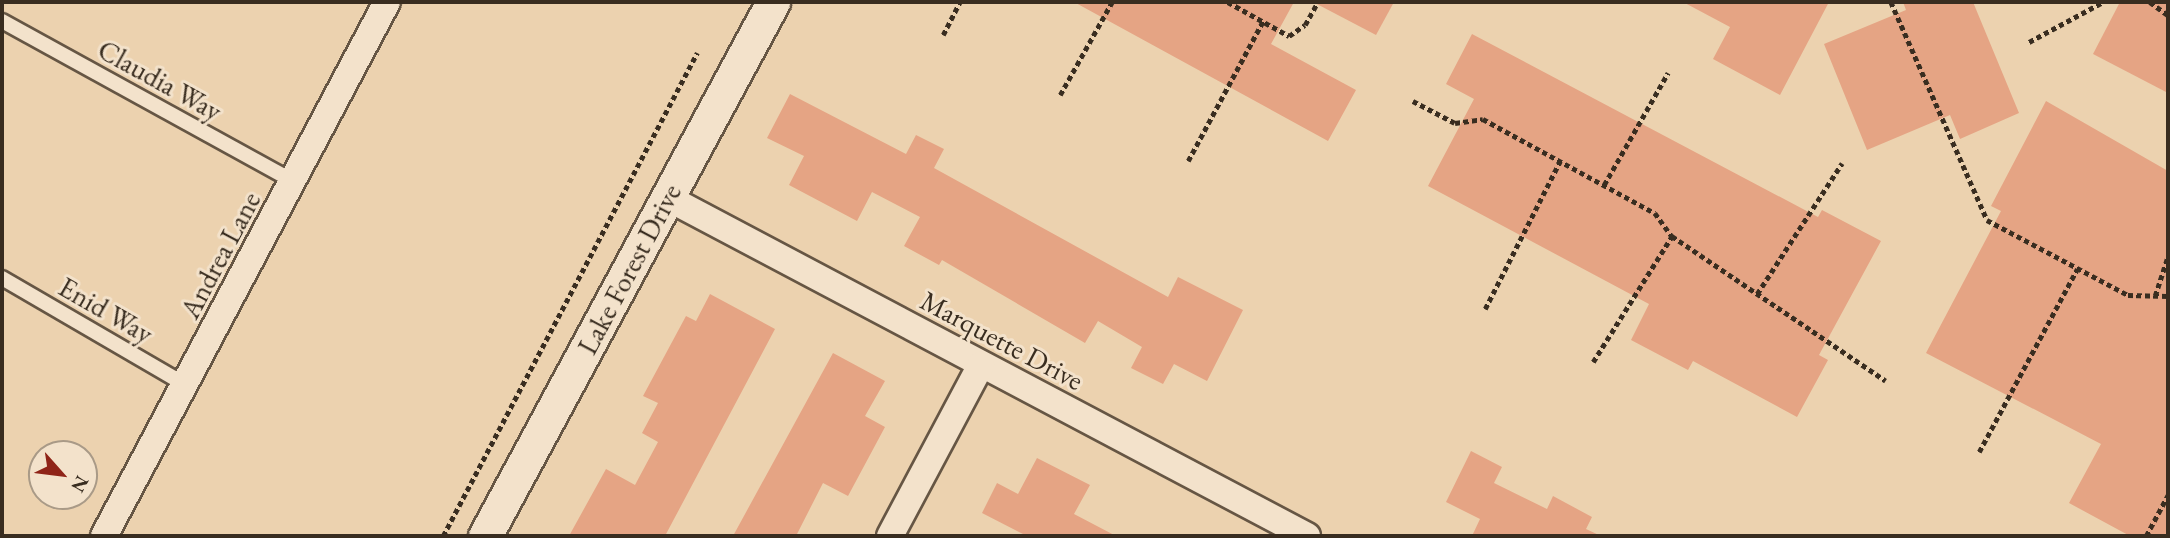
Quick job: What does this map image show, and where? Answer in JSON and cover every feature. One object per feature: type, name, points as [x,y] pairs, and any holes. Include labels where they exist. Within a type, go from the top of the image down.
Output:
[{"type":"street","name":"Andrea Lane","points":[[104,536],[295,182],[387,2]]},
{"type":"street","name":"Lake Forest Drive","points":[[485,536],[773,2]]},
{"type":"street","name":"Marquette Drive","points":[[668,198],[1295,534]]},
{"type":"street","points":[[890,536],[981,365]]},
{"type":"lane","name":"Claudia Way","points":[[2,21],[295,182]]},
{"type":"lane","name":"Enid Way","points":[[2,278],[186,385]]},
{"type":"path","points":[[943,35],[960,2]]},
{"type":"path","points":[[1060,95],[1112,2]]},
{"type":"path","points":[[1228,2],[1289,36],[1305,25],[1318,2]]},
{"type":"path","points":[[1891,2],[1987,220],[2128,295],[2168,296]]},
{"type":"path","points":[[2029,43],[2103,2]]},
{"type":"path","points":[[2150,2],[2168,15]]},
{"type":"path","points":[[1188,161],[1263,21]]},
{"type":"path","points":[[443,536],[697,53]]},
{"type":"path","points":[[1604,185],[1668,72]]},
{"type":"path","points":[[1413,101],[1455,123],[1483,119],[1655,213],[1672,236],[1886,382]]},
{"type":"path","points":[[1485,309],[1560,161]]},
{"type":"path","points":[[1757,294],[1842,163]]},
{"type":"path","points":[[1593,362],[1672,236]]},
{"type":"path","points":[[2155,296],[2168,256]]},
{"type":"path","points":[[1979,452],[2077,269]]},
{"type":"path","points":[[2146,536],[2168,495]]},
{"type":"building","points":[[1074,2],[1294,2],[1271,44],[1356,90],[1328,141]]},
{"type":"building","points":[[1313,2],[1394,2],[1376,35]]},
{"type":"building","points":[[1683,2],[1829,2],[1780,95],[1713,59],[1730,27]]},
{"type":"building","points":[[1903,2],[1973,2],[2019,113],[1960,139],[1950,115],[1867,150],[1824,44],[1906,10]]},
{"type":"building","points":[[2120,2],[2168,2],[2168,93],[2093,54]]},
{"type":"building","points":[[1472,34],[1818,217],[1822,210],[1881,241],[1819,355],[1828,360],[1797,417],[1693,361],[1688,370],[1631,340],[1649,304],[1428,186],[1474,99],[1446,84]]},
{"type":"building","points":[[790,94],[906,154],[916,135],[944,149],[934,168],[1168,297],[1178,277],[1243,310],[1207,381],[1174,364],[1163,384],[1131,368],[1142,347],[1098,321],[1085,343],[942,260],[939,265],[904,246],[920,217],[872,192],[857,221],[789,185],[804,156],[767,138]]},
{"type":"building","points":[[2046,101],[2168,171],[2168,536],[2130,536],[2069,503],[2101,444],[1926,353],[2001,211],[1991,206]]},
{"type":"building","points":[[710,294],[775,329],[665,536],[569,536],[606,469],[635,485],[658,442],[642,433],[658,403],[643,396],[686,316],[696,321]]},
{"type":"building","points":[[833,353],[885,381],[865,416],[885,427],[848,496],[823,483],[796,536],[733,536]]},
{"type":"building","points":[[1471,451],[1502,467],[1494,483],[1547,509],[1553,496],[1592,517],[1586,529],[1601,536],[1472,536],[1480,519],[1446,502]]},
{"type":"building","points":[[1037,458],[1090,485],[1074,514],[1116,536],[1027,536],[982,513],[997,483],[1018,494]]}]
